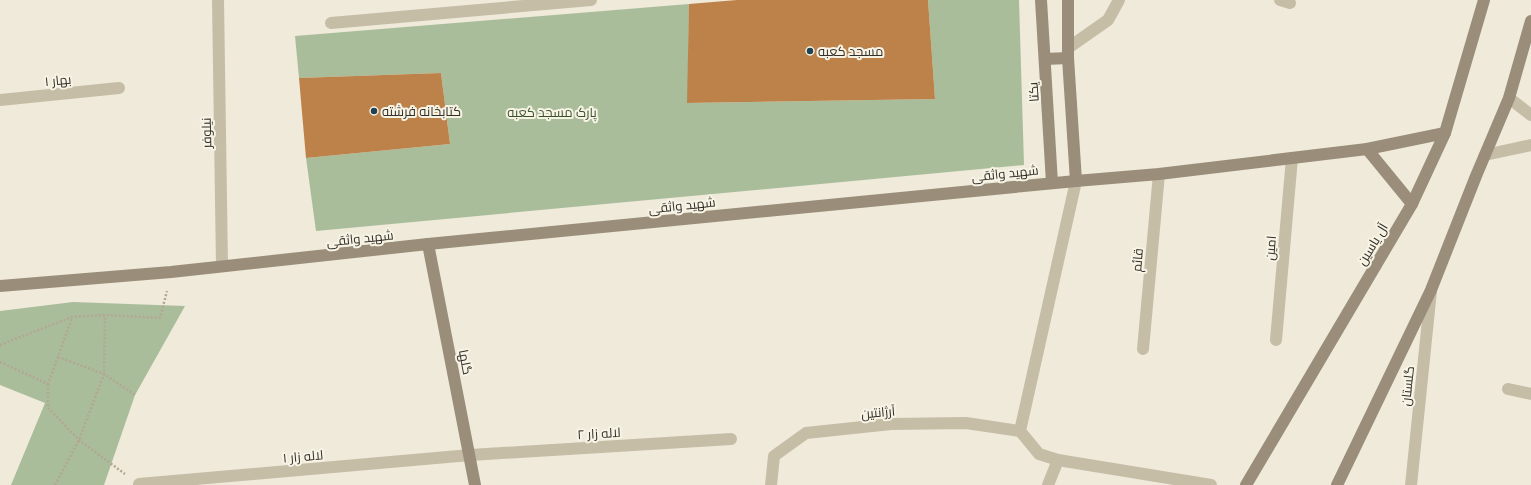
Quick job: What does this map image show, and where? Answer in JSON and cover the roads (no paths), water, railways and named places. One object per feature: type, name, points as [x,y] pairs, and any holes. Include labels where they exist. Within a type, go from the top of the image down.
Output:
[{"type":"street","name":"نیلوفر","points":[[218,0],[222,266]]},
{"type":"street","points":[[331,23],[591,0]]},
{"type":"street","name":"یکتا","points":[[1041,0],[1052,183]]},
{"type":"street","points":[[1068,0],[1068,53],[1076,180],[1020,431],[1039,454],[1058,460],[1211,485]]},
{"type":"street","points":[[1045,59],[1068,53],[1108,20],[1119,0]]},
{"type":"street","name":"آل یاسین","points":[[1246,485],[1412,204],[1445,133],[1484,0]]},
{"type":"street","points":[[1337,485],[1431,290],[1485,155],[1510,98],[1531,21]]},
{"type":"street","name":"بهار ۱","points":[[0,100],[119,88]]},
{"type":"street","points":[[1510,98],[1531,115]]},
{"type":"street","name":"شهید واثقی","points":[[0,286],[171,272],[428,244],[1076,180],[1159,174],[1367,149],[1445,133]]},
{"type":"street","points":[[1485,155],[1531,145]]},
{"type":"street","points":[[1367,149],[1412,204]]},
{"type":"street","name":"امین","points":[[1276,340],[1292,158]]},
{"type":"street","name":"قائم","points":[[1143,349],[1159,174]]},
{"type":"street","name":"گلها","points":[[428,244],[475,485]]},
{"type":"street","name":"گلستان","points":[[1410,485],[1431,290]]},
{"type":"street","points":[[1508,389],[1531,394]]},
{"type":"street","name":"آرژانتین","points":[[771,485],[774,456],[806,433],[891,424],[966,423],[1020,431]]},
{"type":"street","name":"لاله زار ۲","points":[[470,455],[731,439]]},
{"type":"street","name":"لاله زار ۱","points":[[139,484],[470,455]]},
{"type":"street","points":[[1048,485],[1058,460]]},
{"type":"place","name":"مسجد کعبه","points":[[810,51]]},
{"type":"place","name":"کتابخانه فرشته","points":[[374,111]]},
{"type":"park label","name":"پارک مسجد کعبه","points":[[552,112]]}]
